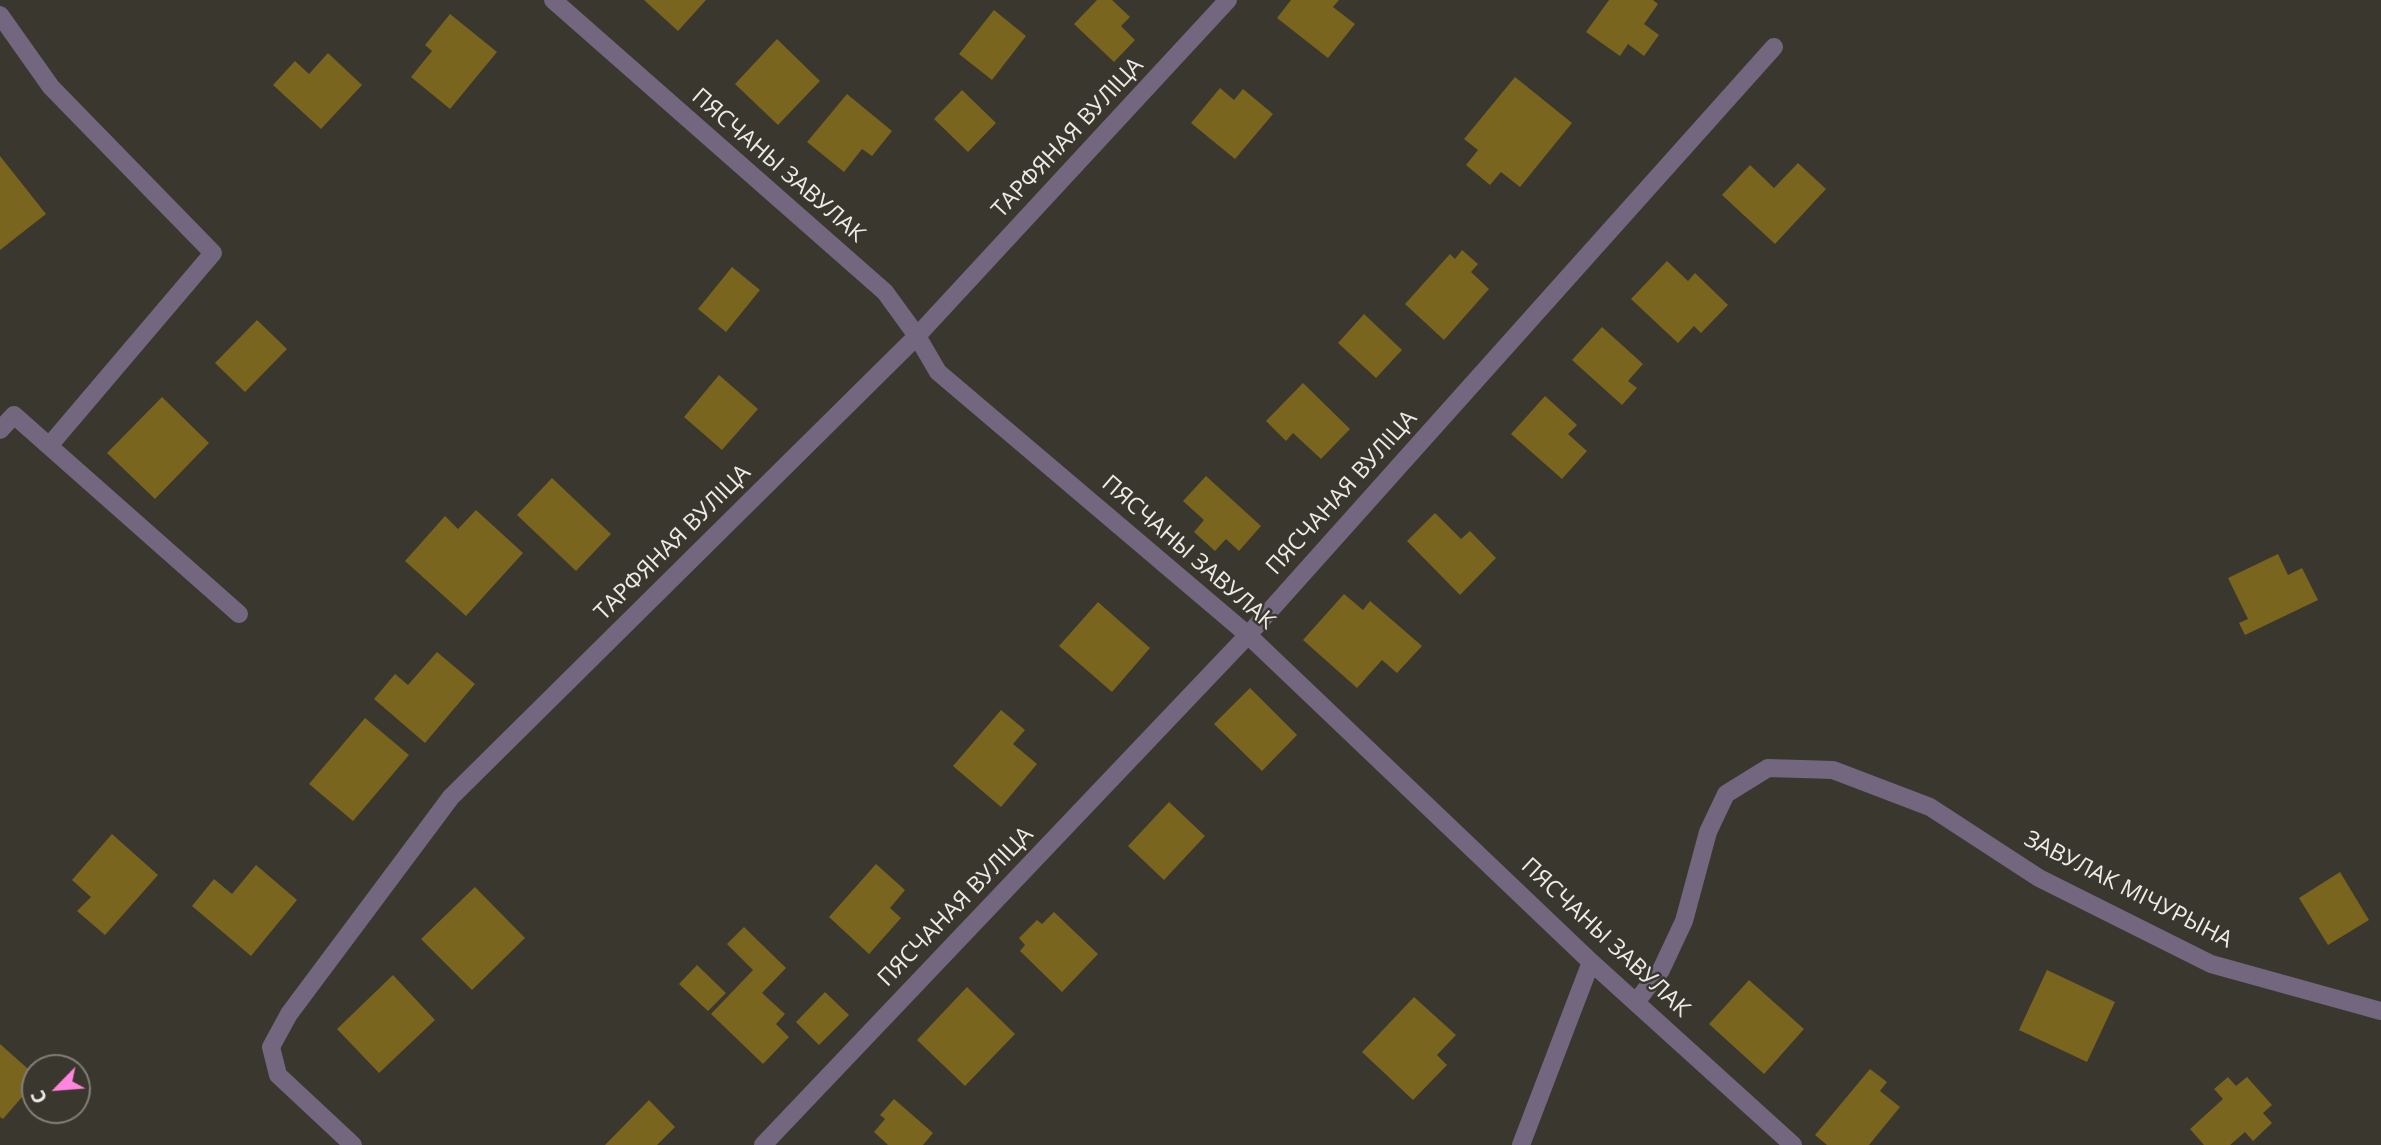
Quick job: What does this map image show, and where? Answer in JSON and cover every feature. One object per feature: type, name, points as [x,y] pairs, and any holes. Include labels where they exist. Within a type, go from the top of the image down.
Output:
[{"type":"street","name":"ПЯСЧАНЫ ЗАВУЛАК","points":[[554,0],[886,292],[939,372],[1248,635],[1591,962],[1793,1145]]},
{"type":"street","name":"ТАРФЯНАЯ ВУЛІЦА","points":[[353,1145],[278,1075],[271,1047],[289,1014],[452,797],[917,336],[1228,0]]},
{"type":"street","points":[[0,15],[51,87],[213,253],[49,446]]},
{"type":"street","name":"ПЯСЧАНАЯ ВУЛІЦА","points":[[763,1145],[1248,635],[1774,47]]},
{"type":"street","points":[[0,430],[14,415],[239,614]]},
{"type":"street","name":"ЗАВУЛАК МІЧУРЫНА","points":[[1636,1002],[1661,970],[1684,921],[1708,832],[1726,794],[1768,768],[1833,769],[1930,807],[2039,878],[2211,964],[2381,1011]]},
{"type":"street","points":[[1521,1145],[1591,962]]},
{"type":"building","points":[[644,0],[706,0],[678,31]]},
{"type":"building","points":[[1097,0],[1112,0],[1130,17],[1121,26],[1135,40],[1114,62],[1074,24]]},
{"type":"building","points":[[1291,0],[1339,0],[1333,7],[1355,24],[1328,58],[1277,18]]},
{"type":"building","points":[[1609,0],[1653,0],[1658,4],[1644,24],[1659,35],[1644,56],[1628,44],[1620,56],[1586,32]]},
{"type":"building","points":[[994,10],[1026,36],[992,80],[959,54]]},
{"type":"building","points":[[450,14],[497,52],[450,109],[411,77],[432,51],[425,45]]},
{"type":"building","points":[[777,39],[820,81],[778,125],[735,84]]},
{"type":"building","points":[[328,53],[362,85],[321,129],[273,85],[295,61],[309,74]]},
{"type":"building","points":[[1515,77],[1572,123],[1520,187],[1501,172],[1490,185],[1466,165],[1478,150],[1464,139]]},
{"type":"building","points":[[1220,88],[1234,100],[1243,89],[1273,114],[1235,159],[1191,123]]},
{"type":"building","points":[[962,90],[996,123],[968,152],[934,119]]},
{"type":"building","points":[[847,94],[892,131],[872,156],[862,149],[844,172],[807,142]]},
{"type":"building","points":[[0,156],[46,214],[0,250]]},
{"type":"building","points":[[1798,163],[1826,189],[1775,244],[1722,195],[1750,165],[1774,188]]},
{"type":"building","points":[[1462,250],[1478,264],[1471,272],[1489,289],[1444,340],[1405,304],[1450,254],[1455,259]]},
{"type":"building","points":[[1667,261],[1688,281],[1695,273],[1728,305],[1701,333],[1694,326],[1678,343],[1631,299]]},
{"type":"building","points":[[732,267],[760,290],[726,332],[698,309]]},
{"type":"building","points":[[1364,314],[1402,350],[1376,378],[1338,343]]},
{"type":"building","points":[[257,320],[287,349],[245,392],[215,363]]},
{"type":"building","points":[[1602,327],[1643,364],[1628,381],[1637,388],[1622,405],[1572,360]]},
{"type":"building","points":[[719,375],[758,409],[722,450],[684,417]]},
{"type":"building","points":[[1303,383],[1350,429],[1321,459],[1293,433],[1286,441],[1266,421]]},
{"type":"building","points":[[1545,396],[1577,425],[1568,434],[1587,451],[1562,479],[1511,434]]},
{"type":"building","points":[[162,397],[209,443],[155,499],[107,453]]},
{"type":"building","points":[[1206,476],[1261,526],[1239,551],[1226,539],[1215,551],[1194,532],[1204,520],[1183,501]]},
{"type":"building","points":[[552,478],[611,534],[576,571],[517,515]]},
{"type":"building","points":[[476,510],[523,553],[466,616],[405,561],[445,516],[458,529]]},
{"type":"building","points":[[1435,513],[1461,539],[1470,531],[1496,558],[1460,595],[1407,541]]},
{"type":"building","points":[[2278,554],[2288,575],[2302,568],[2318,600],[2245,635],[2239,623],[2248,619],[2228,578]]},
{"type":"building","points":[[1344,594],[1363,610],[1370,601],[1422,646],[1397,673],[1382,660],[1357,688],[1303,640]]},
{"type":"building","points":[[1098,602],[1150,648],[1112,692],[1059,646]]},
{"type":"building","points":[[437,652],[475,684],[425,743],[374,699],[395,674],[408,685]]},
{"type":"building","points":[[1250,688],[1297,735],[1262,771],[1214,724]]},
{"type":"building","points":[[1001,710],[1025,730],[1013,744],[1037,764],[1001,807],[953,766]]},
{"type":"building","points":[[365,718],[409,755],[353,821],[309,784]]},
{"type":"building","points":[[1169,802],[1205,836],[1164,880],[1128,846]]},
{"type":"building","points":[[112,834],[158,875],[105,935],[77,911],[91,897],[72,880]]},
{"type":"building","points":[[876,864],[905,890],[890,908],[901,918],[869,954],[829,917]]},
{"type":"building","points":[[256,865],[297,900],[251,956],[192,906],[214,879],[232,894]]},
{"type":"building","points":[[2340,872],[2369,920],[2328,945],[2299,898]]},
{"type":"building","points":[[475,887],[525,938],[472,990],[421,939]]},
{"type":"building","points":[[1054,912],[1098,954],[1062,992],[1020,951],[1025,945],[1019,938],[1037,920],[1042,924]]},
{"type":"building","points":[[744,927],[786,968],[762,993],[785,1014],[776,1024],[789,1037],[763,1064],[711,1014],[753,970],[727,944]]},
{"type":"building","points":[[697,965],[726,993],[708,1011],[679,984]]},
{"type":"building","points":[[2047,970],[2115,1002],[2087,1062],[2019,1030]]},
{"type":"building","points":[[393,975],[435,1020],[379,1073],[337,1029]]},
{"type":"building","points":[[1749,980],[1804,1029],[1764,1074],[1709,1024]]},
{"type":"building","points":[[967,987],[1015,1034],[965,1086],[917,1040]]},
{"type":"building","points":[[825,992],[849,1015],[819,1045],[796,1022]]},
{"type":"building","points":[[1414,997],[1456,1035],[1437,1055],[1447,1065],[1413,1100],[1362,1052]]},
{"type":"building","points":[[0,1044],[21,1063],[21,1098],[3,1119],[0,1117]]},
{"type":"building","points":[[1870,1069],[1887,1082],[1880,1091],[1900,1107],[1869,1145],[1827,1145],[1815,1135]]},
{"type":"building","points":[[2228,1077],[2236,1086],[2247,1077],[2272,1105],[2263,1113],[2272,1123],[2253,1141],[2245,1132],[2230,1145],[2204,1145],[2190,1129],[2223,1099],[2214,1089]]},
{"type":"building","points":[[894,1099],[933,1133],[923,1145],[888,1145],[874,1132],[885,1119],[880,1115]]},
{"type":"building","points":[[649,1100],[675,1127],[657,1145],[605,1145]]}]
